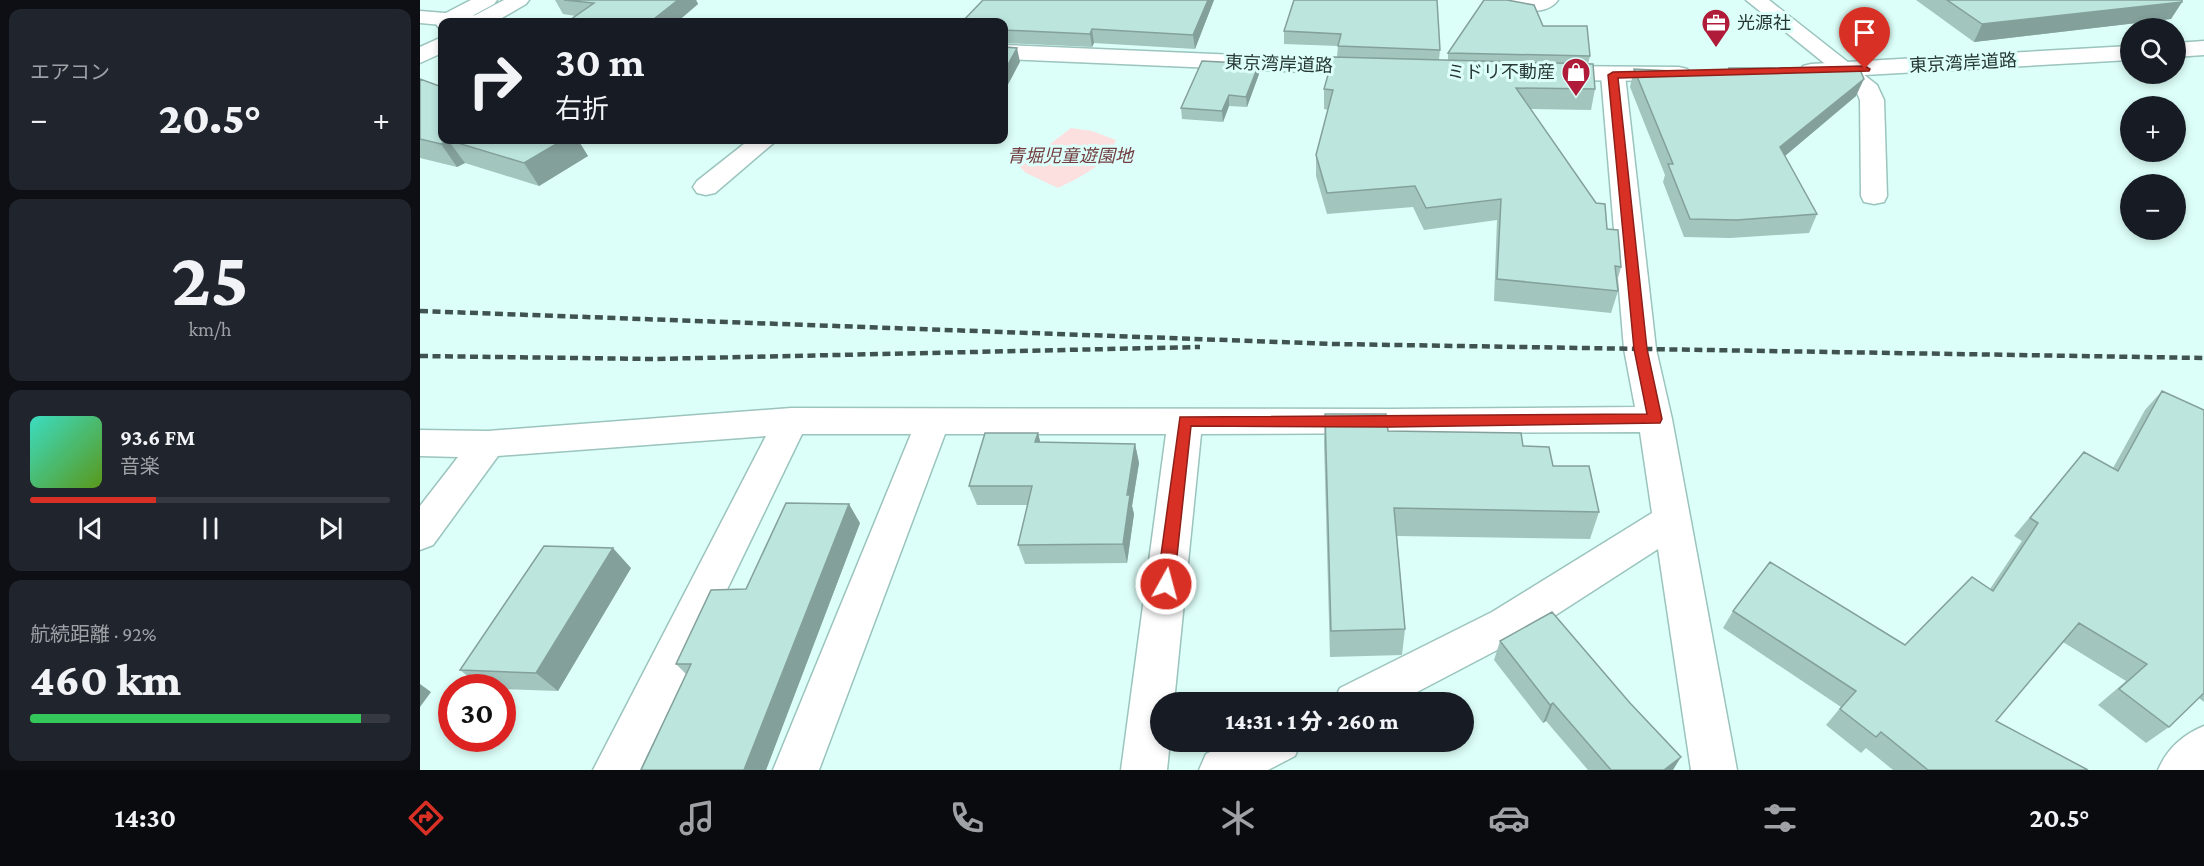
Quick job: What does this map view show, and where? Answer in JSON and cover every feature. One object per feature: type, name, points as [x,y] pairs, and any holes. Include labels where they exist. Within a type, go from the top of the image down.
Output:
[{"type":"main road","points":[[453,18],[487,0]]},
{"type":"main road","points":[[487,18],[519,0]]},
{"type":"main road","points":[[1498,0],[1534,5],[1548,0]]},
{"type":"main road","points":[[1756,0],[1864,85],[1872,100],[1874,196]]},
{"type":"main road","points":[[420,17],[438,20]]},
{"type":"main road","points":[[420,37],[438,27]]},
{"type":"main road","points":[[420,56],[438,46]]},
{"type":"main road","points":[[2186,49],[2204,48]]},
{"type":"main road","name":"東京湾岸道路","points":[[1008,52],[1400,69]]},
{"type":"main road","name":"東京湾岸道路","points":[[1784,72],[2120,54]]},
{"type":"main road","points":[[1533,73],[1702,74]]},
{"type":"main road","points":[[1613,75],[1640,349],[1655,419],[1714,770]]},
{"type":"main road","points":[[706,188],[759,144]]},
{"type":"main road","points":[[420,443],[488,444],[792,421],[1391,422],[1655,419]]},
{"type":"main road","points":[[1144,770],[1185,420]]},
{"type":"main road","points":[[616,770],[792,421]]},
{"type":"main road","points":[[796,770],[933,421]]},
{"type":"main road","points":[[420,534],[488,444]]},
{"type":"main road","points":[[1375,692],[1506,625],[1672,520]]},
{"type":"main road","points":[[2181,770],[2204,748]]},
{"type":"main road","points":[[1222,770],[1257,752]]},
{"type":"green space","name":"青堀児童遊園地","points":[[1071,128],[1092,131],[1116,140],[1112,149],[1100,163],[1084,175],[1058,188],[1026,173],[1020,167]]},
{"type":"building","points":[[564,0],[678,0],[655,18],[573,18],[594,3]]},
{"type":"building","points":[[983,0],[1208,0],[1193,35],[1092,29],[1090,34],[1008,30],[1008,18],[966,18]]},
{"type":"building","points":[[1294,0],[1437,0],[1440,50],[1338,46],[1341,34],[1284,31]]},
{"type":"building","points":[[1484,0],[1507,0],[1534,5],[1543,26],[1587,26],[1590,56],[1448,53]]},
{"type":"building","points":[[1947,0],[2182,0],[2182,2],[1982,24]]},
{"type":"building","points":[[1008,47],[1017,48],[1008,65]]},
{"type":"building","points":[[1333,57],[1593,64],[1595,89],[1516,88],[1596,203],[1605,204],[1607,229],[1618,230],[1621,267],[1615,266],[1618,291],[1497,279],[1501,199],[1426,208],[1415,186],[1327,193],[1316,155],[1333,90],[1324,89]]},
{"type":"building","points":[[1202,61],[1259,64],[1246,97],[1229,95],[1222,111],[1181,108]]},
{"type":"building","points":[[1729,68],[1856,68],[1861,72],[1864,79],[1780,147],[1817,214],[1737,220],[1690,219],[1668,164],[1673,164],[1634,69],[1733,74]]},
{"type":"building","points":[[420,79],[438,86],[438,143],[420,139]]},
{"type":"building","points":[[461,144],[556,144],[524,163]]},
{"type":"building","points":[[2162,391],[2204,410],[2204,693],[2169,727],[2119,689],[2147,664],[2079,623],[1996,721],[2088,770],[1928,770],[1881,732],[1876,737],[1840,709],[1856,691],[1733,611],[1770,562],[1905,645],[1972,577],[1993,591],[2038,523],[2030,518],[2084,452],[2118,471]]},
{"type":"building","points":[[1325,414],[1386,414],[1388,431],[1521,433],[1523,446],[1549,447],[1553,466],[1589,466],[1599,512],[1394,508],[1405,629],[1331,631]]},
{"type":"building","points":[[985,433],[1038,433],[1035,442],[1135,444],[1127,495],[1130,495],[1123,544],[1018,545],[1032,486],[969,486]]},
{"type":"building","points":[[786,503],[849,504],[744,770],[641,770],[691,664],[676,664],[711,590],[746,589]]},
{"type":"building","points":[[544,546],[613,548],[536,673],[460,670]]},
{"type":"building","points":[[1552,612],[1630,703],[1681,757],[1664,770],[1611,770],[1553,703],[1550,705],[1500,641]]},
{"type":"railway","points":[[420,311],[1335,344],[2204,358]]},
{"type":"railway","points":[[420,356],[654,359],[1200,347]]},
{"type":"place","name":"光源社","points":[[1716,48]]},
{"type":"place","name":"ミドリ不動産","points":[[1576,98]]},
{"type":"route","points":[[1166,584],[1185,420],[1391,422],[1655,419],[1640,349],[1613,75],[1865,69]]}]
